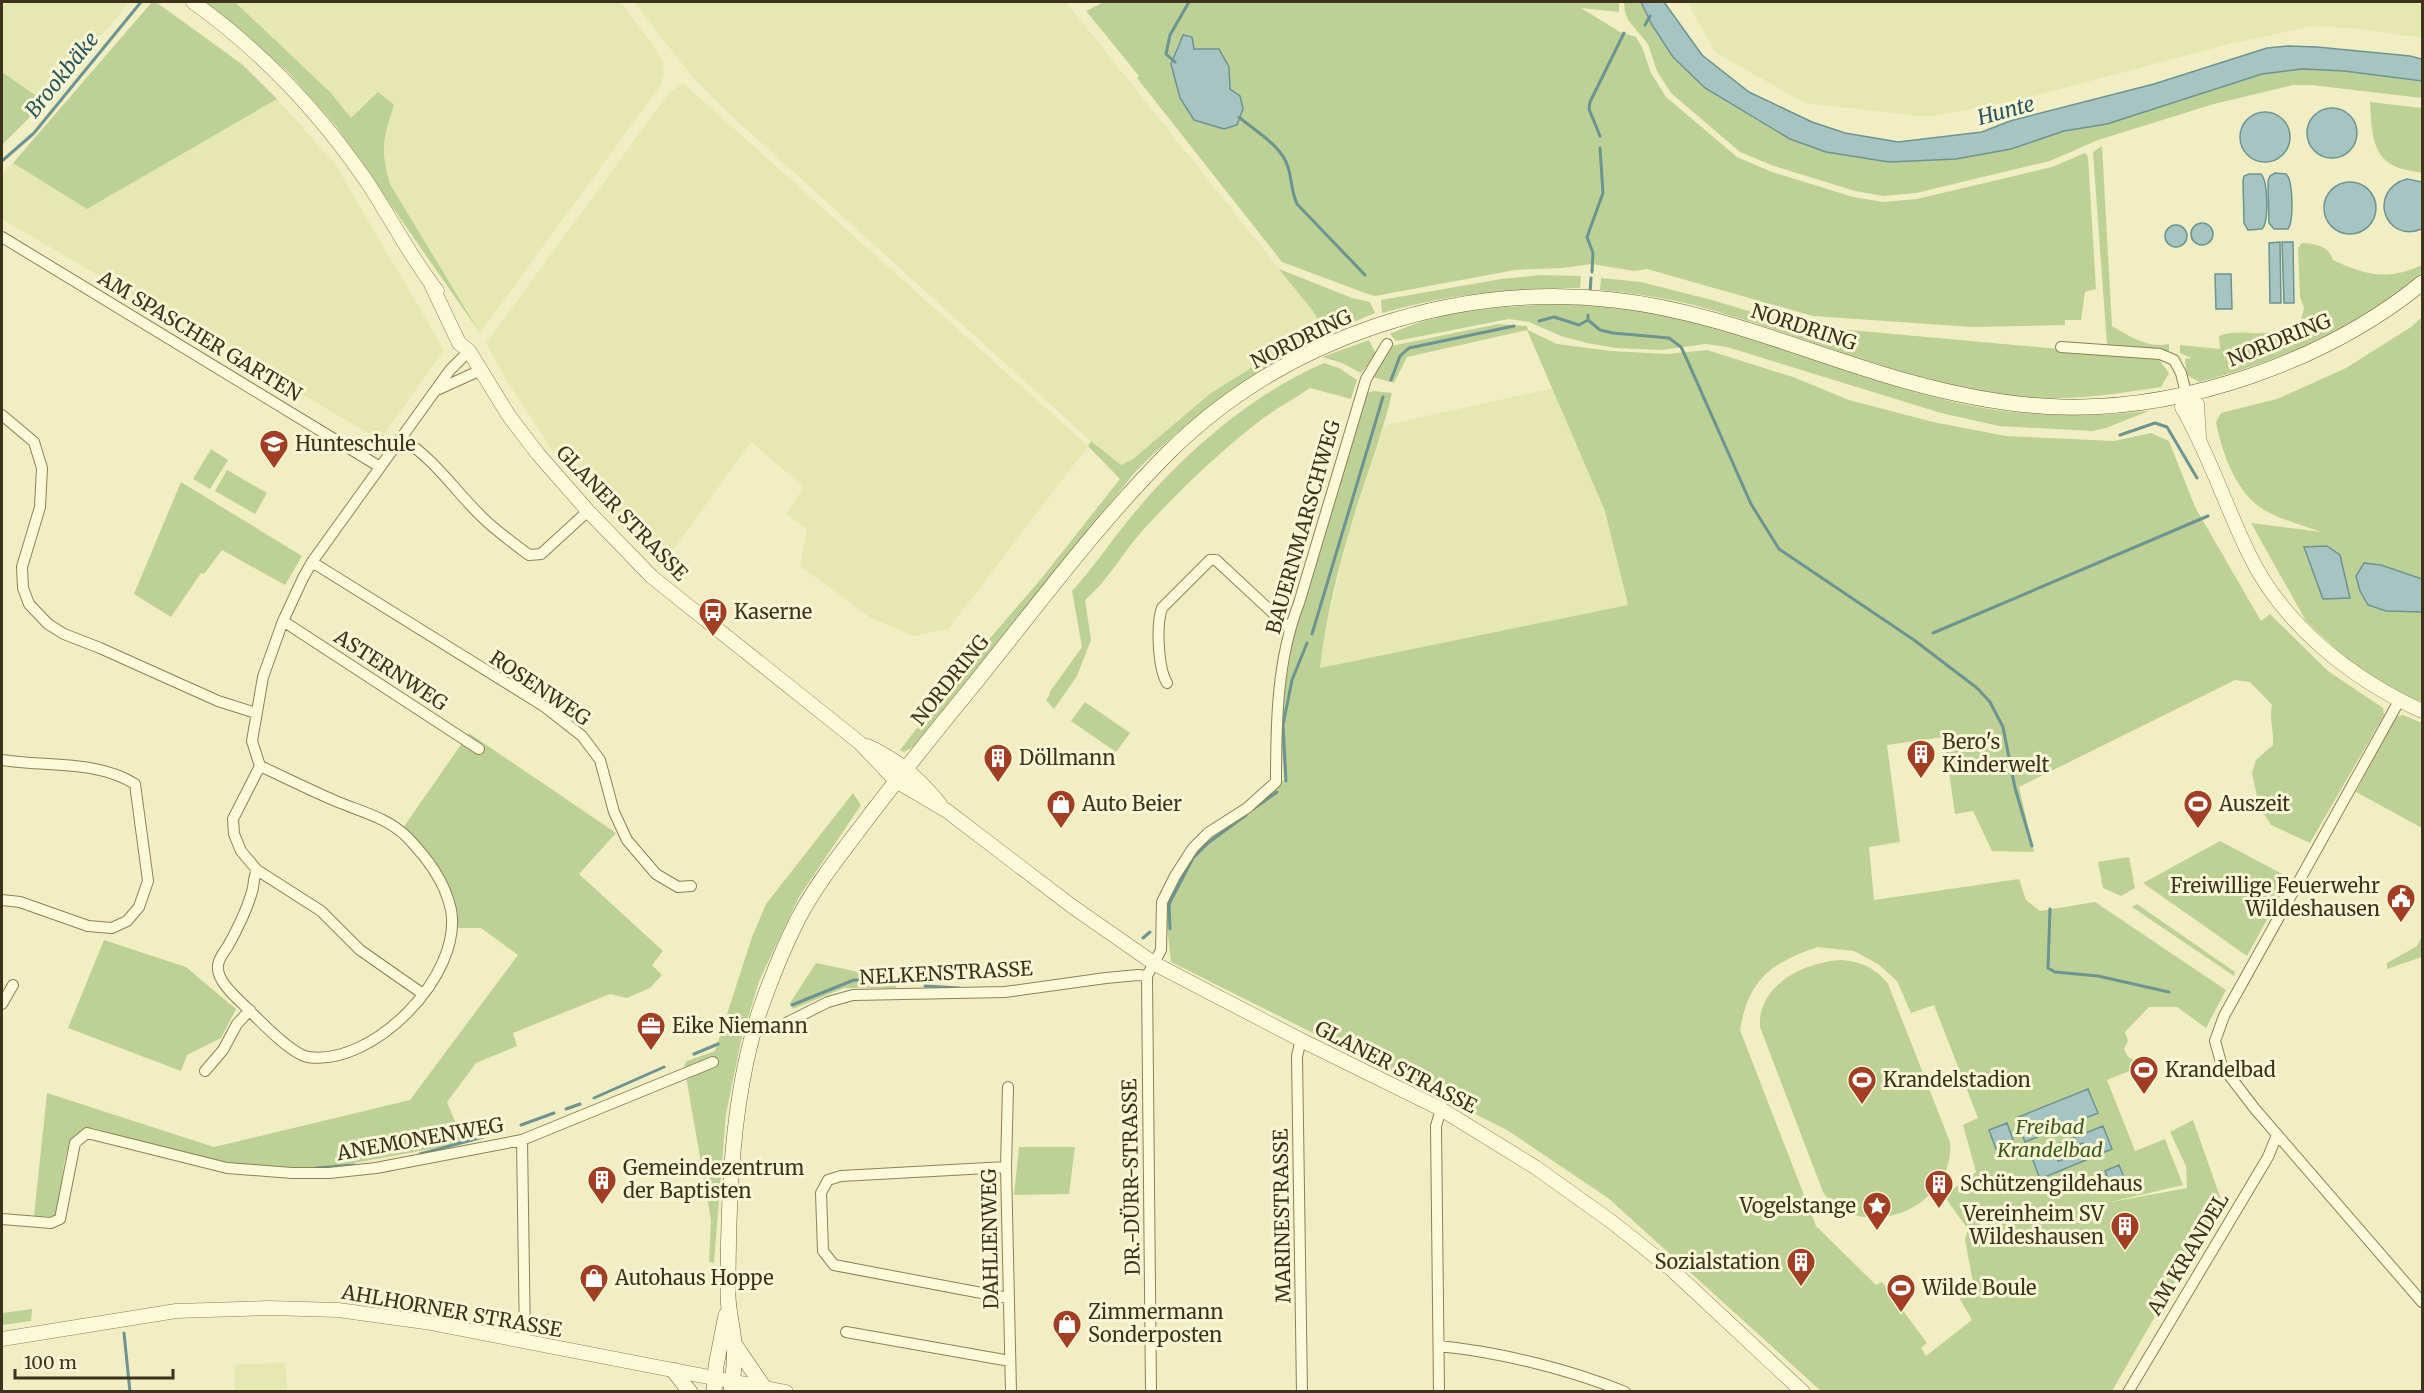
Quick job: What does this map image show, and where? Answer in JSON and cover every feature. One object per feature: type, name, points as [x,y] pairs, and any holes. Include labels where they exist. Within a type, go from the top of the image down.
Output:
[{"type":"main road","name":"NORDRING","points":[[715,1384],[728,1305],[735,1130],[745,1065],[760,1010],[800,914],[825,874],[906,768],[1121,504],[1172,450],[1230,401],[1265,378],[1294,361],[1360,332],[1401,318],[1460,305],[1512,298],[1566,297],[1615,300],[1670,309],[1727,324],[1911,382],[1988,399],[2073,407],[2137,402],[2186,393],[2247,377],[2334,342],[2386,310],[2422,283]]},
{"type":"main road","name":"NORDRING","points":[[728,1305],[735,1345],[732,1386]]},
{"type":"main road","points":[[735,1345],[763,1386]]},
{"type":"main road","points":[[673,1370],[690,1392]]},
{"type":"street","name":"GLANER STRASSE","points":[[193,2],[270,66],[327,129],[377,198],[431,284],[459,342],[469,351],[509,416],[537,454],[652,578],[860,743],[896,782],[947,812],[1073,907],[1151,970],[1441,1109],[1525,1161],[1612,1222],[1671,1269],[1803,1392]]},
{"type":"street","name":"AM SPASCHER GARTEN","points":[[2,237],[380,467]]},
{"type":"street","name":"BAUERNMARSCHWEG","points":[[1151,970],[1161,950],[1162,902],[1193,848],[1208,833],[1247,808],[1276,782],[1276,720],[1289,628],[1299,603],[1365,379],[1387,344]]},
{"type":"street","points":[[2061,347],[2160,354],[2174,360],[2186,393],[2197,404],[2199,438],[2249,555],[2278,600],[2314,640],[2337,660],[2399,701],[2422,711]]},
{"type":"street","points":[[423,994],[360,950],[321,911],[257,870],[241,851],[234,834],[233,819],[260,766],[252,741],[263,677],[284,621],[312,562],[436,390],[460,358],[469,351]]},
{"type":"street","points":[[436,390],[481,370]]},
{"type":"street","points":[[2,416],[34,442],[42,468],[40,507],[22,567],[23,588],[29,604],[48,624],[63,634],[100,648],[218,701],[256,713]]},
{"type":"street","points":[[402,439],[416,447],[483,518],[529,555],[540,554],[588,511]]},
{"type":"street","points":[[1167,683],[1162,674],[1160,612],[1210,560],[1216,560],[1289,628]]},
{"type":"street","name":"ROSENWEG","points":[[312,562],[545,707],[576,731],[600,760],[614,812],[627,840],[656,874],[678,887],[691,886]]},
{"type":"street","name":"ASTERNWEG","points":[[284,621],[479,749]]},
{"type":"street","points":[[2399,701],[2224,1016],[2215,1041],[2222,1066],[2277,1135],[2422,1302]]},
{"type":"street","name":"GLANER STRASSE","points":[[860,743],[906,768],[947,812]]},
{"type":"street","points":[[2,760],[91,769],[135,784],[148,881],[139,907],[127,921],[112,928],[88,926],[20,902],[2,900]]},
{"type":"street","points":[[257,870],[242,919],[218,964],[218,975],[291,1049],[307,1057],[331,1057],[369,1044],[405,1015],[423,994],[442,964],[450,935],[451,911],[439,876],[405,836],[378,816],[338,802],[260,766]]},
{"type":"street","name":"NELKENSTRASSE","points":[[786,1023],[828,1002],[853,995],[1005,992],[1138,975],[1151,970]]},
{"type":"street","name":"DR.-DÜRR-STRASSE","points":[[1151,970],[1151,1392]]},
{"type":"street","points":[[2,1004],[13,985]]},
{"type":"street","points":[[205,1071],[223,1050],[237,1024],[250,1010]]},
{"type":"street","name":"MARINESTRASSE","points":[[1301,1040],[1298,1056],[1302,1392]]},
{"type":"street","name":"ANEMONENWEG","points":[[2,1219],[51,1223],[60,1220],[75,1143],[87,1133],[227,1168],[292,1173],[329,1173],[376,1168],[522,1140],[713,1062]]},
{"type":"street","name":"DAHLIENWEG","points":[[1008,1087],[1006,1167],[1011,1392]]},
{"type":"street","points":[[1439,1392],[1436,1126],[1441,1109]]},
{"type":"street","name":"AM KRANDEL","points":[[2128,1392],[2268,1157],[2277,1135]]},
{"type":"street","name":"ANEMONENWEG","points":[[522,1140],[525,1342]]},
{"type":"street","points":[[1006,1167],[841,1176],[828,1180],[821,1193],[823,1251],[834,1264],[1008,1298]]},
{"type":"street","name":"AHLHORNER STRASSE","points":[[2,1339],[176,1311],[287,1308],[376,1314],[673,1370],[715,1384],[763,1386],[786,1392]]},
{"type":"street","points":[[846,1332],[1010,1361]]},
{"type":"street","points":[[1439,1346],[1478,1350],[1596,1380],[1624,1392]]},
{"type":"green space","points":[[2,2],[130,2],[45,102],[2,72]]},
{"type":"green space","points":[[152,2],[156,2],[243,65],[277,99],[87,209],[13,163]]},
{"type":"green space","points":[[204,2],[235,2],[330,92],[351,118],[378,92],[394,105],[384,144],[390,184],[480,333],[336,126],[288,72]]},
{"type":"green space","points":[[235,2],[621,2],[663,60],[664,74],[660,86],[480,333],[390,184],[385,165],[383,140],[394,105],[351,119],[330,92]]},
{"type":"green space","points":[[634,2],[1066,2],[1313,311],[1324,329],[1277,352],[1133,459],[1121,465],[1091,441],[725,110],[694,79]]},
{"type":"green space","points":[[1104,2],[1619,2],[1619,12],[1581,8],[1620,32],[1636,37],[1651,73],[1666,97],[1737,157],[1772,172],[1853,197],[1883,202],[1917,199],[2052,167],[2085,153],[2088,157],[2096,289],[2085,292],[2081,320],[2065,320],[2065,325],[1972,327],[1813,316],[1647,269],[1634,271],[1592,264],[1515,270],[1375,296],[1282,262],[1086,11]]},
{"type":"green space","points":[[1624,2],[1641,2],[1652,25],[1705,88],[1790,139],[1888,162],[1956,159],[2011,149],[2064,131],[2107,124],[2262,74],[2302,69],[2344,71],[2422,81],[2422,98],[2311,85],[2293,85],[2214,104],[2098,140],[2050,161],[1916,193],[1883,196],[1855,191],[1774,166],[1740,152],[1671,93],[1657,71],[1648,44],[1628,20]]},
{"type":"green space","points":[[1687,2],[2422,2],[2422,38],[2361,29],[2313,26],[2229,44],[2023,99],[1929,117],[1805,103],[1716,53]]},
{"type":"green space","points":[[2,72],[45,102],[2,145]]},
{"type":"green space","points":[[683,83],[1088,446],[949,628],[914,636],[871,618],[800,566],[807,529],[786,514],[804,487],[751,442],[660,568],[559,460],[505,378],[486,343],[669,93]]},
{"type":"green space","points":[[277,99],[335,164],[444,350],[380,440],[2,219],[2,174],[13,163],[87,209]]},
{"type":"green space","points":[[2370,102],[2422,108],[2422,173],[2394,166],[2380,154],[2372,130]]},
{"type":"green space","points":[[2102,146],[2112,326],[2147,343],[2169,344],[2169,351],[2107,345],[2093,152]]},
{"type":"green space","points":[[2302,243],[2321,246],[2328,251],[2333,260],[2366,272],[2398,273],[2422,265],[2422,273],[2373,311],[2318,341],[2229,374],[2199,382],[2187,375],[2185,359],[2192,358],[2180,353],[2180,345],[2220,349],[2219,336],[2224,334],[2272,332],[2301,320],[2304,308],[2300,297],[2298,248]]},
{"type":"green space","points":[[1279,269],[1352,298],[1370,302],[1375,313],[1277,361],[1218,400],[1163,445],[1136,471],[913,747],[904,752],[900,750],[954,680],[1041,579],[1120,479],[1088,446],[1091,441],[1121,465],[1133,459],[1211,393],[1277,352],[1323,329],[1313,311]]},
{"type":"green space","points":[[1540,275],[1581,276],[1580,288],[1480,293],[1406,306],[1382,313],[1381,300],[1501,279]]},
{"type":"green space","points":[[1601,278],[1641,282],[1795,325],[2158,358],[2169,373],[2161,387],[2094,396],[2043,398],[1984,391],[1901,371],[1698,306],[1649,296],[1600,290]]},
{"type":"green space","points":[[1568,304],[1642,312],[1703,324],[1911,391],[1971,406],[2047,415],[2098,415],[2149,411],[2106,428],[2092,431],[1999,426],[1941,413],[1727,347],[1706,344],[1661,350],[1616,348],[1561,336],[1529,322],[1509,319],[1396,341],[1390,334],[1411,325],[1477,310]]},
{"type":"green space","points":[[2422,317],[2422,702],[2405,695],[2352,664],[2306,621],[2251,523],[2321,532],[2278,517],[2254,503],[2238,483],[2226,459],[2216,422],[2221,413],[2277,399],[2346,368],[2411,327]]},
{"type":"green space","name":"Freibad Krandelbad","points":[[1498,324],[1527,326],[1528,330],[1557,344],[1611,351],[1667,354],[1707,350],[1793,377],[1849,400],[1933,422],[2006,436],[2114,441],[2151,433],[2169,441],[2195,507],[2261,621],[2270,614],[2328,671],[2383,708],[2384,715],[2310,843],[2271,825],[2259,806],[2252,773],[2256,760],[2273,745],[2272,705],[2250,682],[2235,680],[2019,787],[2034,852],[1992,851],[1973,811],[1955,814],[1944,737],[1887,745],[1900,842],[1869,847],[1874,900],[2019,879],[2026,900],[2040,911],[2095,902],[2226,990],[2206,1028],[2177,1007],[2149,1007],[2125,1032],[2128,1041],[2124,1049],[2128,1057],[2134,1060],[2137,1068],[2107,1080],[2135,1151],[2165,1139],[2183,1185],[2106,1203],[2187,1188],[2186,1166],[2170,1132],[2193,1120],[2223,1205],[2194,1249],[2112,1391],[1821,1391],[1608,1198],[1507,1130],[1171,962],[1166,908],[1174,884],[1185,866],[1216,834],[1284,780],[1280,719],[1294,633],[1363,394],[1374,391],[1392,393],[1340,566],[1328,617],[1320,668],[1628,605],[1605,511],[1527,330],[1407,357],[1394,383],[1372,377],[1391,346]],"holes":[[[1817,947],[1854,951],[1878,964],[1897,981],[1911,1013],[1934,1005],[1978,1118],[1963,1125],[1976,1172],[1944,1196],[1968,1229],[1965,1240],[1973,1282],[1957,1294],[1972,1320],[1926,1356],[1921,1348],[1927,1343],[1882,1282],[1876,1285],[1816,1226],[1740,1030],[1749,998],[1764,976],[1786,960]],[[2069,1211],[1973,1227],[1993,1220]]]},
{"type":"green space","points":[[1369,340],[1376,354],[1361,373],[1342,363],[1322,357]]},
{"type":"green space","points":[[1324,363],[1339,368],[1357,380],[1351,399],[1310,388],[1242,435],[1156,516],[1101,584],[1085,600],[1091,640],[1077,676],[1054,709],[1046,700],[1049,693],[1082,647],[1072,591],[1135,512],[1198,447],[1221,427],[1271,391]]},
{"type":"green space","points":[[1554,388],[1605,511],[1629,605],[1320,668],[1323,641],[1349,533],[1385,425]]},
{"type":"green space","points":[[211,449],[228,460],[210,489],[193,479]]},
{"type":"green space","points":[[227,470],[267,493],[255,514],[215,491]]},
{"type":"green space","points":[[181,482],[302,556],[285,585],[222,550],[204,574],[201,573],[171,617],[134,594]]},
{"type":"green space","points":[[1085,702],[1130,733],[1116,752],[1071,721]]},
{"type":"green space","points":[[2403,715],[2422,723],[2422,828],[2356,792],[2395,717]]},
{"type":"green space","points":[[469,733],[616,833],[579,874],[663,951],[652,965],[662,975],[650,988],[627,998],[610,994],[513,1033],[517,1046],[476,1063],[447,1102],[463,1141],[457,1144],[327,1168],[277,1167],[221,1164],[93,1128],[76,1135],[67,1151],[59,1217],[34,1216],[47,1093],[214,1147],[410,1100],[518,955],[481,928],[458,928],[452,899],[441,873],[425,849],[403,828]]},
{"type":"green space","points":[[853,793],[861,805],[799,897],[759,981],[741,1041],[726,1114],[714,1263],[709,1262],[711,1220],[684,1065],[687,1061],[715,1051],[752,937],[766,904]]},
{"type":"green space","points":[[2220,841],[2290,878],[2247,956],[2143,883]]},
{"type":"green space","points":[[2129,857],[2135,888],[2121,896],[2103,888],[2098,862]]},
{"type":"green space","points":[[2137,904],[2235,972],[2234,976],[2132,907]]},
{"type":"green space","points":[[2422,936],[2422,957],[2387,969],[2387,963],[2417,946]]},
{"type":"green space","points":[[104,940],[186,967],[236,1009],[221,1038],[187,1055],[181,1071],[68,1028]]},
{"type":"green space","name":"Krandelstadion","points":[[1842,960],[1868,967],[1888,984],[1950,1142],[1948,1165],[1938,1185],[1922,1201],[1903,1212],[1881,1217],[1859,1216],[1839,1208],[1823,1192],[1760,1027],[1761,1012],[1775,987],[1800,970],[1828,961]]},
{"type":"green space","points":[[816,963],[896,980],[896,988],[844,988],[793,1009],[790,1003]]},
{"type":"green space","points":[[1019,1147],[1075,1147],[1069,1194],[1014,1195]]},
{"type":"green space","points":[[32,1309],[31,1321],[2,1325],[2,1313]]},
{"type":"green space","points":[[286,1362],[287,1391],[235,1391],[235,1365]]},
{"type":"water","points":[[1641,2],[1664,2],[1702,55],[1749,92],[1812,122],[1845,133],[1898,142],[1982,132],[2010,121],[2154,84],[2267,48],[2317,47],[2410,56],[2422,59],[2422,81],[2344,71],[2302,69],[2262,74],[2107,124],[2064,131],[2011,149],[1956,159],[1889,162],[1826,152],[1790,139],[1705,88],[1673,57],[1652,25]]},
{"type":"water","points":[[1183,35],[1192,37],[1194,49],[1219,49],[1229,67],[1230,89],[1240,96],[1243,109],[1237,125],[1224,129],[1194,120],[1180,98],[1171,64]]},
{"type":"water","points":[[2332,108],[2341,110],[2352,119],[2357,133],[2355,142],[2346,153],[2332,158],[2323,156],[2312,147],[2307,133],[2309,124],[2318,113]]},
{"type":"water","points":[[2260,112],[2270,112],[2283,119],[2290,132],[2290,142],[2283,155],[2270,162],[2260,162],[2251,158],[2244,151],[2240,142],[2240,132],[2244,123],[2251,116]]},
{"type":"water","points":[[2275,173],[2286,174],[2290,184],[2292,210],[2288,229],[2274,229],[2269,223],[2268,181]]},
{"type":"water","points":[[2261,174],[2265,185],[2267,210],[2262,229],[2248,230],[2244,223],[2243,181],[2244,176]]},
{"type":"water","points":[[2407,179],[2422,182],[2422,229],[2409,232],[2398,229],[2390,223],[2385,214],[2384,204],[2387,194],[2395,185]]},
{"type":"water","points":[[2350,182],[2364,186],[2372,194],[2376,208],[2372,222],[2364,230],[2350,234],[2336,230],[2328,222],[2324,208],[2328,194],[2336,186]]},
{"type":"water","points":[[2202,223],[2210,226],[2213,234],[2210,242],[2202,245],[2194,242],[2191,234],[2194,226]]},
{"type":"water","points":[[2176,225],[2184,228],[2187,236],[2184,244],[2176,247],[2168,244],[2165,236],[2168,228]]},
{"type":"water","points":[[2280,242],[2281,303],[2270,303],[2269,243]]},
{"type":"water","points":[[2282,242],[2293,242],[2294,303],[2284,303]]},
{"type":"water","points":[[2215,274],[2231,274],[2232,309],[2216,309]]},
{"type":"water","points":[[2327,546],[2340,555],[2350,598],[2323,599],[2304,547]]},
{"type":"water","points":[[2364,563],[2381,565],[2422,579],[2422,612],[2386,611],[2368,605],[2360,591],[2356,576]]},
{"type":"water","points":[[2088,1089],[2098,1113],[2025,1142],[2016,1118]]},
{"type":"water","points":[[2007,1123],[2014,1142],[1996,1149],[1989,1130]]},
{"type":"water","points":[[2103,1126],[2112,1149],[2090,1158],[2083,1143],[2080,1144],[2086,1160],[2040,1179],[2031,1155],[2052,1147],[2058,1161],[2062,1160],[2056,1145]]},
{"type":"water","points":[[2119,1165],[2124,1177],[2110,1183],[2105,1171]]},
{"type":"waterway","name":"Brookbäke","points":[[2,161],[34,133],[141,2]]},
{"type":"waterway","points":[[1175,62],[1166,54],[1170,35],[1189,2]]},
{"type":"waterway","points":[[1645,25],[1650,16]]},
{"type":"waterway","points":[[1600,136],[1589,109],[1590,102],[1624,33]]},
{"type":"waterway","points":[[1239,117],[1280,152],[1288,167],[1297,204],[1365,275]]},
{"type":"waterway","points":[[1592,272],[1593,253],[1587,237],[1603,193],[1600,148]]},
{"type":"waterway","points":[[1590,293],[1591,278]]},
{"type":"waterway","points":[[1588,315],[1588,320],[1600,330],[1669,338],[1681,347],[1751,504],[1779,549],[1914,640],[1977,688],[1990,702],[2003,727],[2015,788],[2032,846]]},
{"type":"waterway","points":[[1539,321],[1554,317],[1579,325],[1588,320]]},
{"type":"waterway","points":[[1391,380],[1400,356],[1409,348],[1514,326]]},
{"type":"waterway","points":[[1312,634],[1383,397]]},
{"type":"waterway","points":[[2120,435],[2155,423],[2167,427],[2197,478]]},
{"type":"waterway","points":[[1933,633],[2208,516]]},
{"type":"waterway","points":[[1286,781],[1283,725],[1292,680],[1307,643]]},
{"type":"waterway","points":[[1253,809],[1277,792]]},
{"type":"waterway","points":[[1170,929],[1169,904],[1193,858],[1208,843],[1246,815]]},
{"type":"waterway","points":[[2050,909],[2048,968],[2055,972],[2098,976],[2169,992]]},
{"type":"waterway","points":[[1143,938],[1150,932]]},
{"type":"waterway","points":[[792,1005],[854,980],[893,982]]},
{"type":"waterway","points":[[925,986],[959,988]]},
{"type":"waterway","points":[[694,1054],[718,1044]]},
{"type":"waterway","points":[[594,1098],[664,1067]]},
{"type":"waterway","points":[[566,1109],[580,1104]]},
{"type":"waterway","points":[[521,1125],[554,1113]]},
{"type":"waterway","points":[[420,1154],[483,1137]]},
{"type":"waterway","points":[[316,1168],[354,1165]]},
{"type":"waterway","points":[[124,1333],[130,1392]]},
{"type":"place","name":"Hunteschule","points":[[274,470]]},
{"type":"place","name":"Kaserne","points":[[713,638]]},
{"type":"place","name":"Bero's Kinderwelt","points":[[1921,780]]},
{"type":"place","name":"Döllmann","points":[[998,784]]},
{"type":"place","name":"Auto Beier","points":[[1061,830]]},
{"type":"place","name":"Auszeit","points":[[2198,830]]},
{"type":"place","name":"Freiwillige Feuerwehr Wildeshausen","points":[[2401,924]]},
{"type":"place","name":"Eike Niemann","points":[[651,1052]]},
{"type":"place","name":"Krandelbad","points":[[2144,1096]]},
{"type":"place","name":"Krandelstadion","points":[[1862,1106]]},
{"type":"place","name":"Gemeindezentrum der Baptisten","points":[[602,1206]]},
{"type":"place","name":"Schützengildehaus","points":[[1939,1210]]},
{"type":"place","name":"Vogelstange","points":[[1877,1232]]},
{"type":"place","name":"Vereinheim SV Wildeshausen","points":[[2125,1252]]},
{"type":"place","name":"Sozialstation","points":[[1801,1288]]},
{"type":"place","name":"Autohaus Hoppe","points":[[594,1304]]},
{"type":"place","name":"Wilde Boule","points":[[1901,1314]]},
{"type":"place","name":"Zimmermann Sonderposten","points":[[1067,1350]]},
{"type":"water label","name":"Hunte","points":[[2006,111]]}]
